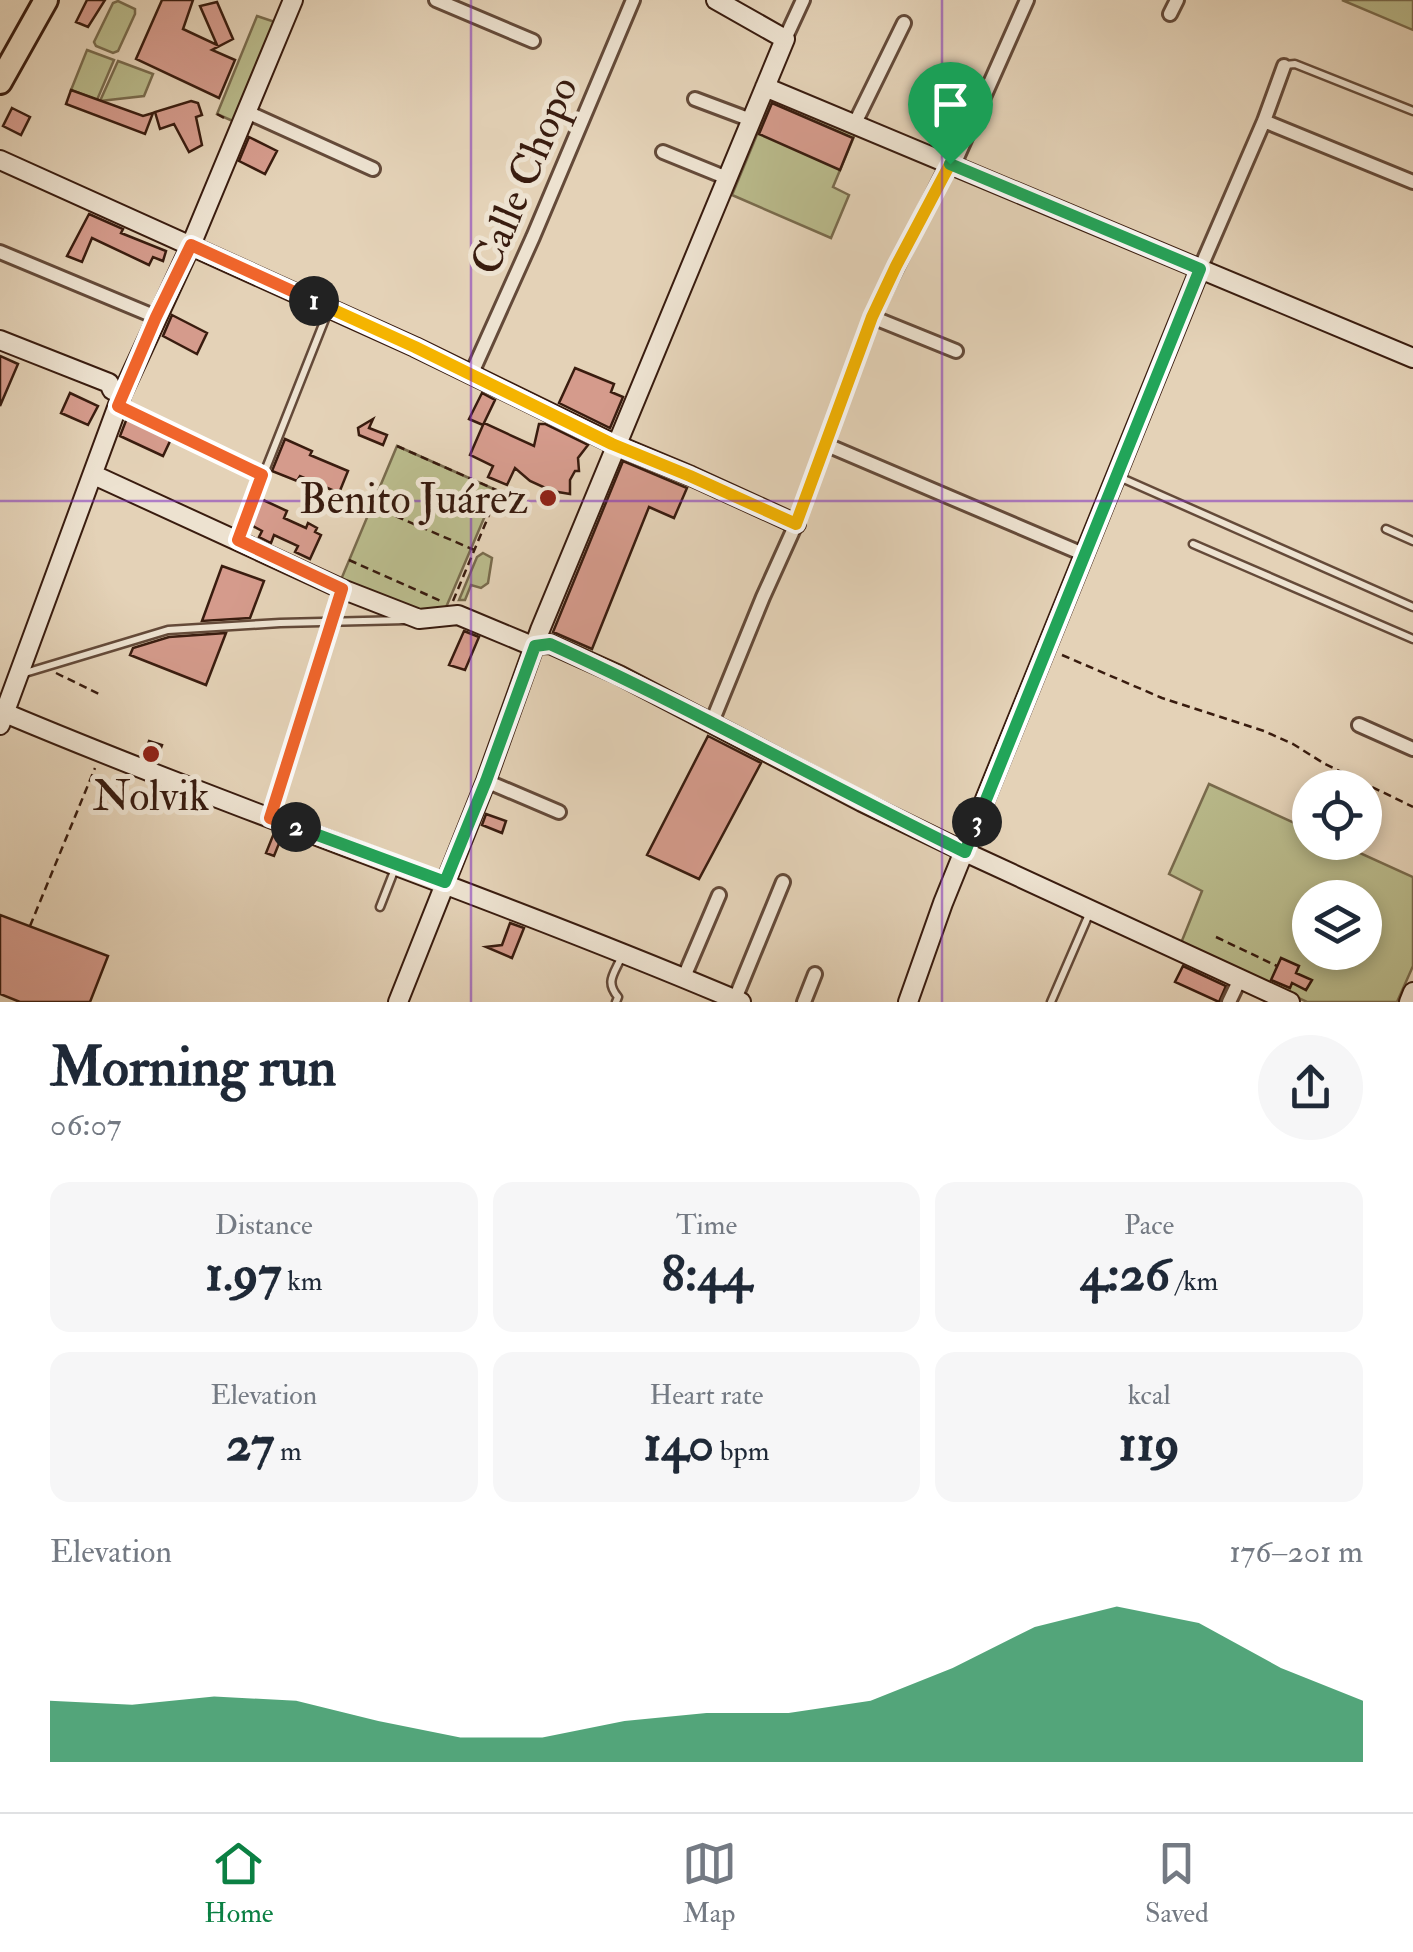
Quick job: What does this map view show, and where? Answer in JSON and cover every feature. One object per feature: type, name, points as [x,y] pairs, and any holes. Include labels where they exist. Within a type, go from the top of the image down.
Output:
[{"type":"highway","points":[[0,82],[46,0]]},
{"type":"street","points":[[294,0],[191,245],[117,397],[94,475],[2,719],[445,882],[738,1001],[783,882]]},
{"type":"street","points":[[436,0],[533,41]]},
{"type":"street","name":"Calle Chopo","points":[[470,375],[633,0]]},
{"type":"street","points":[[716,0],[786,39]]},
{"type":"street","points":[[398,1002],[615,444],[804,0]]},
{"type":"street","points":[[712,722],[796,524],[872,317],[950,164],[956,160],[1027,0]]},
{"type":"street","points":[[1170,14],[1177,0]]},
{"type":"street","points":[[854,125],[904,23]]},
{"type":"street","points":[[908,1002],[922,956],[1284,66]]},
{"type":"street","points":[[765,88],[1413,358]]},
{"type":"street","points":[[695,99],[751,120]]},
{"type":"street","points":[[246,112],[373,169]]},
{"type":"street","points":[[1264,120],[1413,182]]},
{"type":"street","points":[[663,152],[727,178]]},
{"type":"street","points":[[0,160],[796,524]]},
{"type":"street","points":[[0,252],[156,317]]},
{"type":"street","points":[[872,317],[956,351]]},
{"type":"street","points":[[0,340],[109,384],[117,397]]},
{"type":"street","points":[[0,350],[117,397]]},
{"type":"street","points":[[827,445],[1084,554]]},
{"type":"street","points":[[94,475],[418,620],[458,615],[535,646],[550,644],[965,852],[1290,1002]]},
{"type":"street","points":[[1359,725],[1413,749]]},
{"type":"street","points":[[486,781],[559,812]]},
{"type":"street","points":[[684,978],[719,895]]},
{"type":"street","points":[[804,1002],[815,974]]},
{"type":"street","points":[[1229,1002],[1240,979]]},
{"type":"street","points":[[1408,1002],[1413,992]]},
{"type":"lane","points":[[1284,66],[1295,64],[1413,111]]},
{"type":"lane","points":[[238,540],[329,308]]},
{"type":"lane","points":[[117,397],[262,475]]},
{"type":"lane","points":[[1116,475],[1413,606]]},
{"type":"lane","points":[[1386,530],[1413,541]]},
{"type":"lane","points":[[1193,544],[1413,639]]},
{"type":"lane","points":[[270,818],[342,589]]},
{"type":"lane","points":[[0,680],[168,630],[418,620]]},
{"type":"lane","points":[[380,907],[396,865]]},
{"type":"lane","points":[[1051,1002],[1090,910]]},
{"type":"lane","points":[[619,1000],[610,984],[623,952]]},
{"type":"path","points":[[349,560],[454,607],[501,492],[397,446]]},
{"type":"path","points":[[372,506],[477,551]]},
{"type":"path","points":[[1046,648],[1162,698],[1264,731],[1413,807]]},
{"type":"path","points":[[43,667],[100,694]]},
{"type":"path","points":[[30,926],[101,753]]},
{"type":"path","points":[[1216,937],[1278,966]]},
{"type":"green space","points":[[1342,0],[1413,0],[1413,30]]},
{"type":"green space","points":[[118,1],[135,9],[135,14],[118,51],[113,53],[94,42],[113,3]]},
{"type":"green space","points":[[257,16],[275,22],[235,122],[217,114]]},
{"type":"green space","points":[[87,50],[114,60],[97,100],[71,90]]},
{"type":"green space","points":[[118,61],[153,74],[144,96],[100,101]]},
{"type":"green space","points":[[775,91],[858,127],[833,187],[849,195],[831,238],[732,195]]},
{"type":"green space","points":[[397,446],[496,490],[444,612],[419,615],[340,582]]},
{"type":"green space","points":[[483,553],[492,558],[488,583],[481,588],[471,585],[465,600],[459,600],[477,557]]},
{"type":"green space","points":[[1209,784],[1292,822],[1292,860],[1376,860],[1413,877],[1413,966],[1397,1002],[1307,1002],[1181,943],[1202,891],[1169,874]]},
{"type":"building","points":[[87,0],[105,0],[88,27],[76,22]]},
{"type":"building","points":[[162,0],[193,0],[183,29],[217,45],[200,6],[217,2],[233,39],[212,50],[235,60],[219,98],[136,59]]},
{"type":"building","points":[[71,90],[143,116],[153,113],[145,134],[66,104]]},
{"type":"building","points":[[191,101],[198,103],[202,115],[196,117],[202,145],[189,152],[174,124],[160,129],[155,112]]},
{"type":"building","points":[[772,103],[853,138],[840,170],[759,134]]},
{"type":"building","points":[[12,108],[30,117],[21,135],[3,126]]},
{"type":"building","points":[[249,137],[277,151],[265,174],[239,161]]},
{"type":"building","points":[[89,214],[123,229],[121,233],[166,251],[163,261],[153,257],[149,265],[92,238],[82,262],[67,256]]},
{"type":"building","points":[[172,315],[207,333],[197,354],[163,336]]},
{"type":"building","points":[[0,356],[18,364],[0,406]]},
{"type":"building","points":[[575,368],[614,384],[611,392],[623,397],[610,428],[559,403]]},
{"type":"building","points":[[70,393],[98,406],[88,425],[61,413]]},
{"type":"building","points":[[482,393],[495,400],[484,423],[534,446],[539,424],[588,445],[578,458],[579,471],[570,480],[570,494],[530,481],[515,468],[507,485],[488,477],[493,466],[470,455],[483,425],[469,419]]},
{"type":"building","points":[[127,418],[171,439],[163,456],[120,436]]},
{"type":"building","points":[[373,419],[369,428],[387,435],[383,445],[359,435],[358,428]]},
{"type":"building","points":[[285,439],[348,471],[339,493],[300,476],[297,481],[272,471]]},
{"type":"building","points":[[623,461],[687,488],[674,518],[649,507],[592,649],[553,632]]},
{"type":"building","points":[[261,499],[287,511],[284,518],[306,528],[308,523],[317,528],[315,532],[321,535],[310,559],[295,552],[298,546],[274,535],[271,543],[259,537],[262,531],[251,525]]},
{"type":"building","points":[[222,566],[264,581],[250,618],[202,621]]},
{"type":"building","points":[[464,631],[479,637],[465,670],[449,665]]},
{"type":"building","points":[[226,633],[206,685],[130,655],[133,648],[169,637]]},
{"type":"building","points":[[708,736],[761,763],[699,879],[647,855]]},
{"type":"building","name":"Nolvik","points":[[149,741],[162,745],[156,761],[144,756]]},
{"type":"building","points":[[486,814],[506,821],[502,833],[482,825]]},
{"type":"building","points":[[274,833],[282,836],[274,856],[266,853]]},
{"type":"building","points":[[0,915],[108,956],[90,1002],[20,1002],[0,994]]},
{"type":"building","points":[[510,923],[524,928],[512,958],[486,947],[502,945]]},
{"type":"building","points":[[1281,958],[1292,963],[1296,973],[1312,980],[1306,990],[1271,980]]},
{"type":"building","points":[[1183,966],[1226,986],[1219,1002],[1175,982]]},
{"type":"place","name":"Benito Juárez","points":[[548,498]]},
{"type":"place","name":"Nolvik","points":[[151,754]]},
{"type":"route","points":[[950,164],[1200,269],[965,852],[550,644],[535,646],[445,882],[270,818],[342,589],[238,540],[262,475],[118,406],[191,245],[415,347],[612,444],[796,524],[872,317],[950,164]]}]
